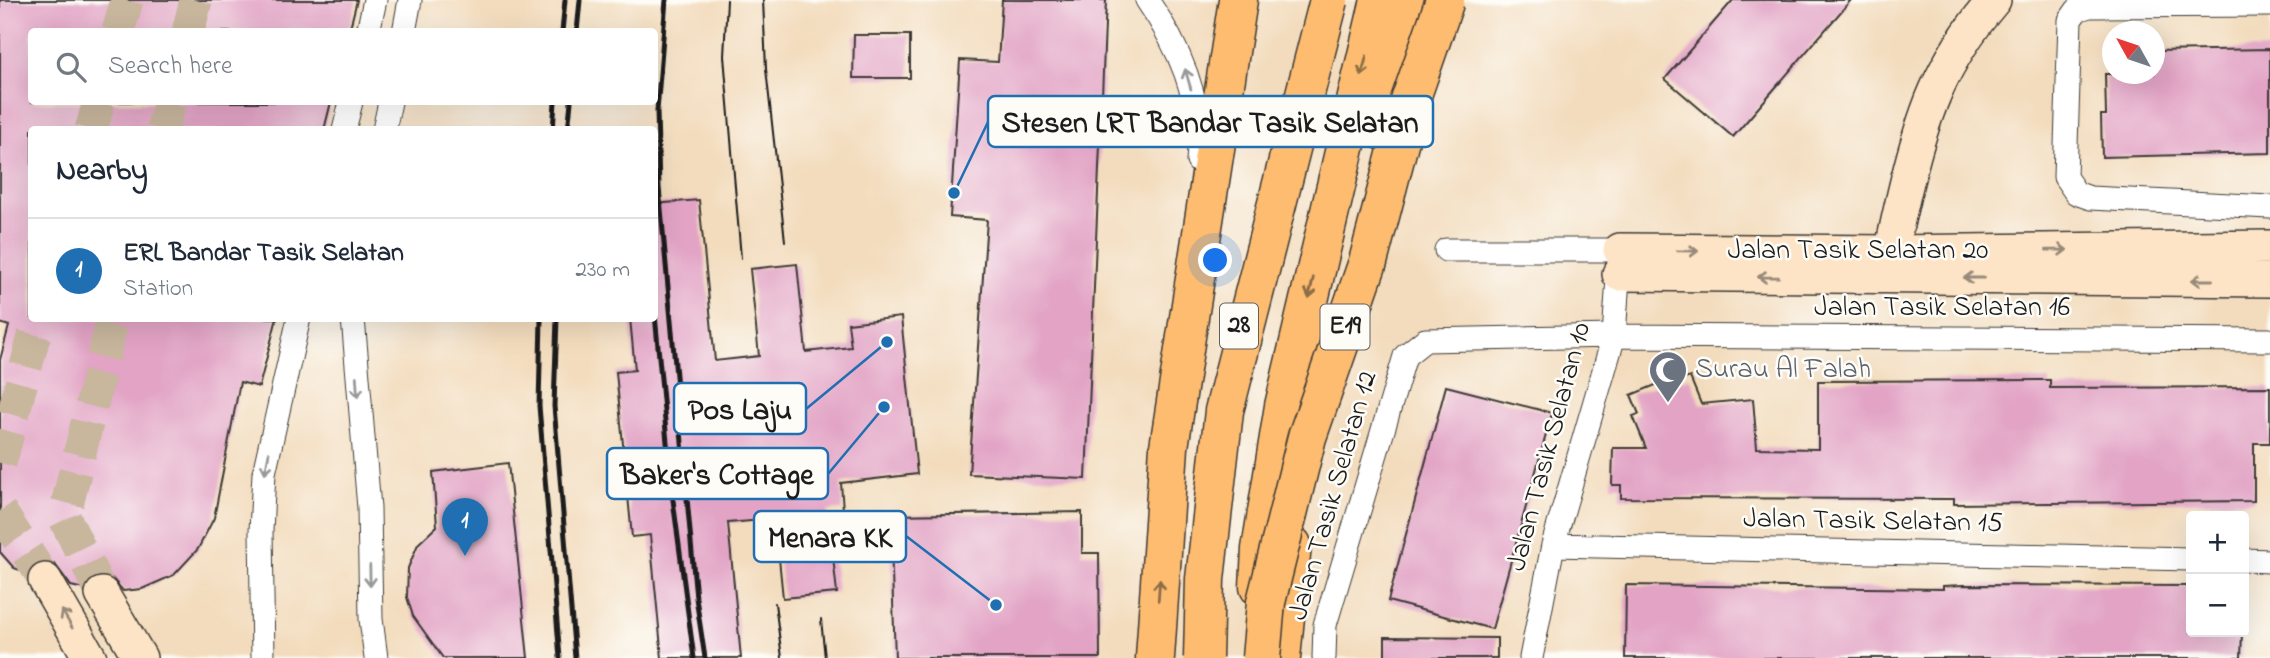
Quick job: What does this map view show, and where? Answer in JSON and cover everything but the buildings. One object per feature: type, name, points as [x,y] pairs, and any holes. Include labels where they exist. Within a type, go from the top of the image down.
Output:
[{"type":"highway","points":[[1155,658],[1169,447],[1238,0]]},
{"type":"highway","name":"28","points":[[1203,658],[1206,534],[1213,468],[1237,335],[1318,0]]},
{"type":"highway","points":[[1203,658],[1205,579],[1224,411],[1329,0]]},
{"type":"highway","name":"28","points":[[1258,658],[1261,550],[1284,406],[1380,0]]},
{"type":"highway","points":[[1282,658],[1291,549],[1349,270],[1417,0]]},
{"type":"highway","name":"E19","points":[[1258,658],[1266,602],[1307,437],[1368,261],[1410,101],[1445,0]]},
{"type":"street","points":[[369,28],[375,0]]},
{"type":"street","points":[[405,28],[411,0]]},
{"type":"street","points":[[1147,0],[1182,58],[1194,97],[1200,146],[1169,447]]},
{"type":"street","points":[[1890,265],[1918,135],[1936,83],[1965,34],[1994,0]]},
{"type":"street","points":[[2270,5],[2089,6],[2077,10],[2070,20],[2065,177],[2076,192],[2090,198],[2270,207]]},
{"type":"street","points":[[345,126],[350,105]]},
{"type":"street","points":[[385,126],[389,105]]},
{"type":"street","name":"Jalan Tasik Selatan 20","points":[[1890,265],[2270,247]]},
{"type":"street","name":"Jalan Tasik Selatan 20","points":[[1446,250],[1620,262],[1890,265],[2270,280]]},
{"type":"street","name":"Jalan Tasik Selatan 10","points":[[1531,658],[1553,545],[1614,336],[1620,262]]},
{"type":"street","points":[[263,658],[261,531],[264,473],[298,322]]},
{"type":"street","points":[[353,322],[369,508],[371,619],[376,658]]},
{"type":"street","name":"Jalan Tasik Selatan 16","points":[[1614,336],[2270,340]]},
{"type":"street","name":"Jalan Tasik Selatan 12","points":[[1324,658],[1325,625],[1405,356],[1425,340],[1614,336]]},
{"type":"street","name":"Jalan Tasik Selatan 15","points":[[1553,545],[2186,559]]},
{"type":"street","points":[[2249,560],[2270,561]]},
{"type":"street","points":[[45,580],[90,658]]},
{"type":"street","points":[[102,594],[140,658]]},
{"type":"tunnel","points":[[119,28],[127,0]]},
{"type":"tunnel","points":[[189,28],[196,0]]},
{"type":"tunnel","points":[[92,126],[98,105]]},
{"type":"tunnel","points":[[163,126],[169,105]]},
{"type":"tunnel","points":[[0,463],[38,322]]},
{"type":"tunnel","points":[[102,594],[64,517],[112,322]]},
{"type":"tunnel","points":[[0,511],[45,580]]},
{"type":"tram line","points":[[727,0],[724,56],[741,258]]},
{"type":"tram line","points":[[763,0],[766,69],[785,241]]},
{"type":"tram line","points":[[775,603],[782,658]]},
{"type":"tram line","points":[[821,619],[825,658]]},
{"type":"railway","points":[[562,28],[565,0]]},
{"type":"railway","points":[[577,28],[580,0]]},
{"type":"railway","points":[[658,99],[666,0]]},
{"type":"railway","points":[[553,126],[555,105]]},
{"type":"railway","points":[[568,126],[571,105]]},
{"type":"railway","points":[[657,105],[657,126]]},
{"type":"railway","points":[[658,149],[659,187],[696,598],[705,658]]},
{"type":"railway","points":[[541,322],[539,406],[560,658]]},
{"type":"railway","points":[[557,322],[554,406],[575,658]]},
{"type":"railway","points":[[656,322],[671,485],[694,658]]},
{"type":"place","name":"Stesen LRT Bandar Tasik Selatan","points":[[954,193]]},
{"type":"place","name":"Pos Laju","points":[[887,342]]},
{"type":"place","name":"Surau Al Falah","points":[[1668,404]]},
{"type":"place","name":"Baker's Cottage","points":[[884,407]]},
{"type":"place","name":"ERL Bandar Tasik Selatan","points":[[465,556]]},
{"type":"place","name":"Menara KK","points":[[996,605]]}]
